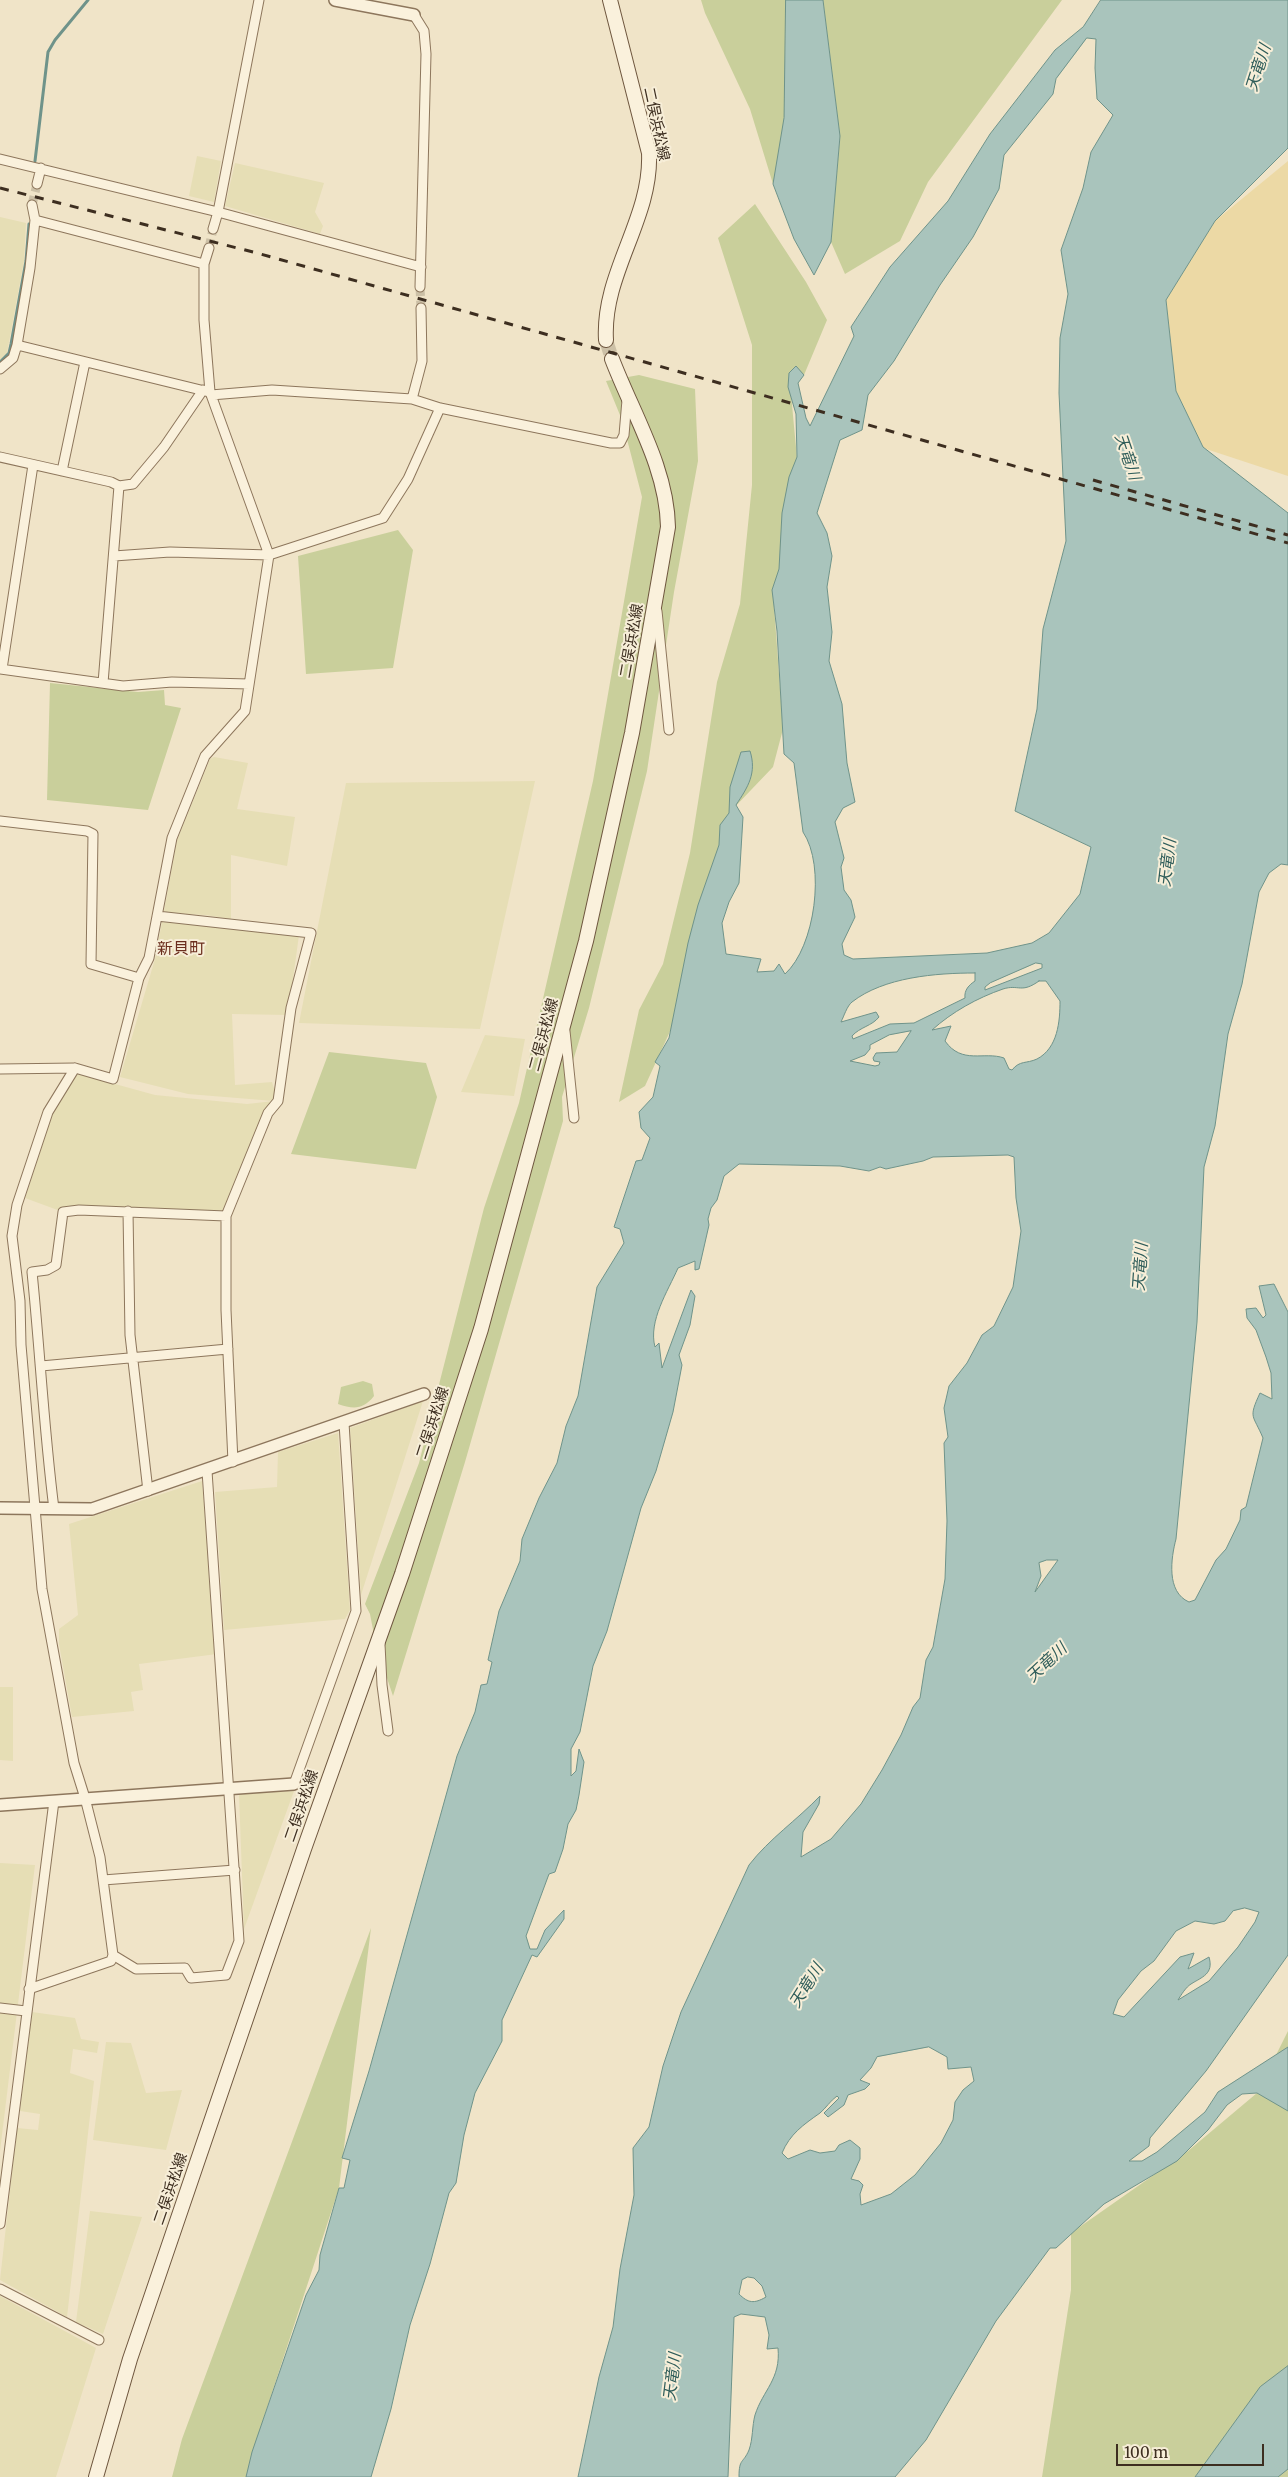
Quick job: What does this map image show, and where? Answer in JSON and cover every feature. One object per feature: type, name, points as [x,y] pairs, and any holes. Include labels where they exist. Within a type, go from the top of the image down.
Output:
[{"type":"main road","name":"二俣浜松線","points":[[606,340],[605,321],[611,288],[646,194],[650,171],[649,153],[610,0]]},
{"type":"main road","name":"二俣浜松線","points":[[96,2476],[133,2350],[402,1574],[481,1329],[586,942],[632,733],[668,527],[667,505],[661,477],[627,400],[612,359]]},
{"type":"street","points":[[213,229],[218,212],[259,0]]},
{"type":"street","points":[[335,0],[414,16],[424,31],[426,54],[420,287]]},
{"type":"street","points":[[0,159],[218,212],[421,267]]},
{"type":"street","points":[[37,184],[41,168]]},
{"type":"street","points":[[0,368],[13,358],[17,345],[30,268],[35,220],[32,204]]},
{"type":"street","points":[[35,220],[204,264]]},
{"type":"street","points":[[0,1068],[75,1068],[113,1079],[139,978],[149,958],[172,838],[205,756],[245,711],[270,555],[208,392],[204,320],[204,264],[209,248]]},
{"type":"street","points":[[412,399],[422,361],[421,308]]},
{"type":"street","points":[[17,345],[208,392],[272,390],[412,399],[440,408],[611,443],[620,443],[624,434],[627,400]]},
{"type":"street","points":[[62,471],[85,362]]},
{"type":"street","points":[[0,458],[111,482],[119,486],[133,484],[208,392]]},
{"type":"street","points":[[114,556],[170,552],[270,555],[383,518],[408,479],[440,408]]},
{"type":"street","points":[[33,465],[1,669],[123,686],[172,682],[249,684]]},
{"type":"street","points":[[103,683],[119,486]]},
{"type":"street","points":[[656,602],[669,730]]},
{"type":"street","points":[[0,822],[86,831],[93,834],[91,964],[139,978]]},
{"type":"street","points":[[157,916],[311,933],[291,1008],[278,1101],[268,1113],[226,1216],[226,1310],[233,1462]]},
{"type":"street","points":[[564,1023],[574,1118]]},
{"type":"street","points":[[29,1989],[111,1961],[113,1955],[103,1880],[85,1798],[74,1763],[42,1588],[37,1510],[33,1491],[20,1301],[12,1236],[17,1205],[48,1112],[75,1068]]},
{"type":"street","points":[[54,1509],[44,1425],[41,1366],[32,1272],[47,1270],[56,1265],[63,1212],[79,1210],[128,1211],[226,1216]]},
{"type":"street","points":[[128,1211],[132,1359],[148,1491]]},
{"type":"street","points":[[41,1366],[228,1350]]},
{"type":"street","points":[[0,1508],[37,1510],[92,1509],[233,1462],[424,1394]]},
{"type":"street","points":[[0,1804],[294,1784],[356,1611],[344,1423]]},
{"type":"street","points":[[113,1955],[136,1969],[185,1968],[191,1978],[226,1975],[239,1941],[207,1471]]},
{"type":"street","points":[[380,1634],[382,1685],[388,1731]]},
{"type":"street","points":[[0,2224],[54,1800]]},
{"type":"street","points":[[103,1880],[234,1870]]},
{"type":"street","points":[[0,2008],[26,2011]]},
{"type":"street","points":[[0,2289],[99,2340]]},
{"type":"shaded area","points":[[197,156],[221,161],[214,202],[189,196]]},
{"type":"shaded area","points":[[235,163],[324,183],[315,212],[323,226],[320,234],[225,206]]},
{"type":"shaded area","points":[[0,217],[26,223],[24,261],[7,353],[0,360]]},
{"type":"shaded area","points":[[214,757],[248,763],[237,809],[295,817],[287,866],[231,855],[231,919],[206,915],[167,913],[164,911],[177,840],[210,759]]},
{"type":"shaded area","points":[[535,781],[480,1029],[299,1023],[346,783]]},
{"type":"shaded area","points":[[162,922],[299,935],[288,1015],[232,1014],[235,1085],[272,1082],[278,1101],[226,1216],[63,1212],[25,1198],[53,1113],[75,1073],[155,1095],[247,1104],[274,1101],[188,1094],[120,1077],[155,959]]},
{"type":"shaded area","points":[[485,1035],[525,1039],[514,1096],[461,1092]]},
{"type":"shaded area","points":[[423,1401],[361,1595],[350,1428]]},
{"type":"shaded area","points":[[338,1433],[350,1610],[345,1619],[224,1630],[215,1492],[277,1487],[278,1452]]},
{"type":"shaded area","points":[[202,1481],[217,1654],[139,1664],[143,1690],[131,1692],[134,1711],[72,1717],[59,1644],[59,1629],[78,1615],[69,1524]]},
{"type":"shaded area","points":[[0,1687],[13,1687],[13,1761],[0,1760]]},
{"type":"shaded area","points":[[294,1791],[244,1929],[239,1794]]},
{"type":"shaded area","points":[[0,1863],[35,1865],[0,2151]]},
{"type":"shaded area","points":[[32,2012],[75,2018],[81,2039],[99,2042],[97,2053],[73,2049],[70,2073],[94,2081],[67,2317],[0,2280],[17,2128],[38,2130],[40,2114],[20,2111]]},
{"type":"shaded area","points":[[106,2042],[131,2043],[146,2093],[182,2090],[166,2150],[93,2140]]},
{"type":"shaded area","points":[[90,2211],[142,2217],[103,2334],[76,2322]]},
{"type":"shaded area","points":[[0,2296],[96,2348],[56,2477],[0,2477]]},
{"type":"green space","points":[[701,0],[786,0],[784,150],[773,184],[750,109],[705,13]]},
{"type":"green space","points":[[823,0],[1062,0],[928,182],[900,241],[845,274],[831,242],[840,136]]},
{"type":"green space","points":[[755,204],[806,282],[827,320],[804,375],[789,373],[797,458],[774,606],[783,729],[773,767],[729,813],[686,958],[672,1027],[645,1086],[619,1102],[639,1010],[663,964],[690,853],[717,682],[740,604],[752,485],[752,345],[718,238]]},
{"type":"green space","points":[[639,375],[695,389],[698,461],[674,592],[647,771],[589,1008],[562,1097],[563,1121],[465,1462],[393,1696],[376,1645],[370,1614],[365,1604],[419,1463],[484,1208],[519,1103],[593,781],[642,497],[622,420],[606,381]]},
{"type":"green space","points":[[398,530],[413,550],[393,668],[306,674],[298,556]]},
{"type":"green space","points":[[50,683],[138,692],[164,690],[165,705],[181,708],[148,810],[47,800]]},
{"type":"green space","points":[[329,1052],[426,1063],[437,1097],[416,1169],[291,1154]]},
{"type":"green space","points":[[363,1381],[372,1384],[374,1396],[370,1401],[358,1407],[338,1404],[341,1387]]},
{"type":"green space","points":[[371,1928],[339,2188],[265,2414],[248,2477],[172,2477],[182,2439]]},
{"type":"green space","points":[[1288,2031],[1288,2477],[1042,2477],[1071,2290],[1071,2233],[1188,2151],[1257,2093]]},
{"type":"sand","points":[[1288,161],[1288,476],[1203,448],[1176,391],[1166,300],[1215,221]]},
{"type":"water","points":[[786,0],[823,0],[840,136],[831,242],[814,275],[794,239],[773,184],[784,118]]},
{"type":"water","name":"天竜川","points":[[1101,0],[1288,0],[1288,148],[1215,221],[1166,300],[1176,391],[1203,447],[1288,513],[1288,865],[1281,864],[1269,873],[1259,892],[1242,984],[1228,1034],[1215,1126],[1204,1167],[1197,1322],[1172,1574],[1173,1583],[1182,1597],[1189,1602],[1195,1600],[1216,1560],[1226,1549],[1240,1520],[1241,1510],[1246,1507],[1263,1438],[1254,1420],[1253,1412],[1260,1393],[1272,1399],[1271,1373],[1256,1330],[1247,1318],[1246,1309],[1256,1308],[1263,1318],[1266,1315],[1259,1286],[1274,1284],[1288,1312],[1288,1955],[1206,2071],[1150,2138],[1149,2146],[1129,2161],[1142,2161],[1157,2152],[1205,2112],[1218,2092],[1288,2047],[1288,2111],[1257,2093],[1242,2094],[1227,2105],[1208,2130],[1177,2161],[1104,2204],[1056,2248],[1050,2248],[996,2321],[926,2440],[895,2477],[739,2477],[741,2464],[750,2446],[755,2415],[774,2376],[778,2359],[778,2348],[767,2349],[769,2335],[765,2317],[741,2314],[734,2317],[728,2477],[578,2477],[599,2377],[613,2327],[620,2269],[634,2195],[633,2148],[649,2127],[663,2066],[681,2012],[749,1865],[765,1847],[820,1796],[819,1804],[803,1832],[801,1857],[831,1839],[861,1804],[882,1770],[901,1735],[913,1707],[920,1698],[926,1660],[933,1647],[945,1579],[947,1521],[944,1443],[948,1437],[944,1408],[949,1386],[967,1363],[982,1335],[994,1326],[1013,1287],[1021,1231],[1016,1198],[1014,1157],[1008,1155],[933,1157],[923,1161],[886,1169],[880,1167],[869,1171],[840,1166],[739,1164],[724,1176],[717,1200],[711,1208],[699,1269],[695,1270],[695,1261],[678,1268],[664,1296],[654,1327],[655,1347],[659,1343],[662,1368],[691,1290],[695,1296],[690,1325],[679,1355],[682,1365],[673,1412],[656,1471],[641,1508],[607,1631],[593,1666],[580,1732],[571,1749],[571,1776],[576,1771],[579,1749],[584,1762],[576,1810],[568,1824],[563,1849],[555,1872],[549,1874],[526,1936],[530,1949],[537,1949],[545,1930],[564,1910],[564,1919],[537,1957],[532,1955],[502,2020],[502,2041],[475,2093],[464,2135],[456,2183],[449,2193],[430,2264],[410,2325],[391,2409],[371,2477],[246,2477],[252,2452],[306,2295],[319,2270],[320,2255],[339,2188],[344,2188],[350,2160],[342,2158],[369,2071],[457,1756],[475,1712],[481,1685],[487,1684],[492,1662],[488,1660],[499,1611],[520,1561],[522,1539],[539,1498],[557,1463],[566,1426],[578,1396],[597,1287],[624,1243],[620,1229],[614,1227],[636,1161],[642,1160],[650,1138],[641,1128],[639,1112],[653,1097],[660,1066],[655,1062],[669,1038],[688,943],[698,905],[719,845],[720,825],[729,813],[730,787],[741,752],[750,751],[752,773],[748,786],[736,805],[743,817],[739,883],[729,902],[722,923],[726,954],[761,959],[757,972],[774,971],[779,964],[785,974],[795,962],[804,945],[810,926],[814,906],[814,865],[810,847],[803,832],[794,763],[784,754],[777,631],[772,590],[779,569],[782,513],[789,477],[797,457],[796,414],[788,387],[789,373],[796,366],[804,375],[798,383],[806,418],[810,426],[854,336],[851,327],[890,267],[948,201],[990,134],[1055,50],[1083,27]],"holes":[[[1087,38],[1096,39],[1097,99],[1113,115],[1091,152],[1083,188],[1061,250],[1068,294],[1060,338],[1059,393],[1066,541],[1043,629],[1037,709],[1015,811],[1091,847],[1080,894],[1049,933],[1032,943],[987,953],[853,959],[844,955],[842,944],[855,917],[851,900],[844,890],[841,867],[844,858],[835,822],[843,808],[855,802],[847,763],[842,704],[829,661],[832,632],[827,587],[832,556],[827,533],[817,513],[840,440],[862,430],[868,395],[894,361],[940,285],[973,237],[999,189],[1004,155],[1053,94],[1056,79]],[[1036,963],[1042,964],[1042,968],[985,990],[985,987]],[[975,973],[975,981],[967,988],[965,998],[914,1023],[890,1024],[853,1039],[852,1036],[855,1033],[879,1017],[876,1012],[841,1022],[852,1002],[879,987],[911,978]],[[1039,981],[1046,981],[1060,1001],[1058,1025],[1054,1041],[1044,1054],[1037,1059],[1021,1063],[1012,1070],[1009,1069],[1004,1058],[966,1055],[952,1048],[945,1041],[951,1026],[932,1030],[956,1011],[984,997],[1003,989],[1028,987]],[[911,1031],[897,1052],[876,1053],[873,1058],[874,1061],[880,1062],[879,1065],[875,1066],[850,1061],[865,1055],[870,1049],[870,1045],[889,1035]],[[1047,1560],[1058,1560],[1035,1592],[1041,1576],[1039,1563]],[[1245,1908],[1259,1912],[1255,1922],[1238,1947],[1209,1981],[1178,2000],[1189,1985],[1203,1977],[1210,1967],[1209,1957],[1188,1969],[1194,1953],[1180,1957],[1124,2017],[1113,2014],[1118,2000],[1141,1971],[1154,1961],[1176,1931],[1195,1921],[1214,1924],[1225,1921],[1233,1911]],[[929,2047],[947,2057],[948,2069],[971,2067],[974,2081],[963,2090],[955,2102],[953,2120],[941,2143],[915,2175],[891,2194],[861,2205],[860,2194],[863,2185],[859,2181],[851,2179],[860,2159],[860,2148],[850,2140],[839,2145],[835,2151],[820,2153],[810,2150],[788,2159],[782,2153],[789,2140],[798,2130],[820,2113],[837,2096],[839,2098],[824,2113],[828,2117],[844,2105],[848,2095],[865,2089],[870,2084],[860,2080],[871,2068],[877,2057]],[[748,2277],[754,2278],[762,2286],[766,2297],[751,2302],[739,2294],[742,2280]]]},
{"type":"water","points":[[1288,2366],[1288,2469],[1278,2477],[1195,2477],[1260,2387]]},
{"type":"waterway","points":[[35,161],[48,52],[55,40],[88,0]]},
{"type":"waterway","points":[[0,362],[9,353],[11,344],[26,261],[29,224]]},
{"type":"tunnel","points":[[32,205],[37,184]]},
{"type":"tunnel","points":[[209,248],[213,229]]},
{"type":"tunnel","points":[[420,287],[421,308]]},
{"type":"tunnel","points":[[606,340],[612,359]]},
{"type":"railway","points":[[0,188],[257,253],[1288,543]]},
{"type":"railway","points":[[1093,480],[1288,535]]},
{"type":"district","name":"新貝町","points":[[181,949]]}]
